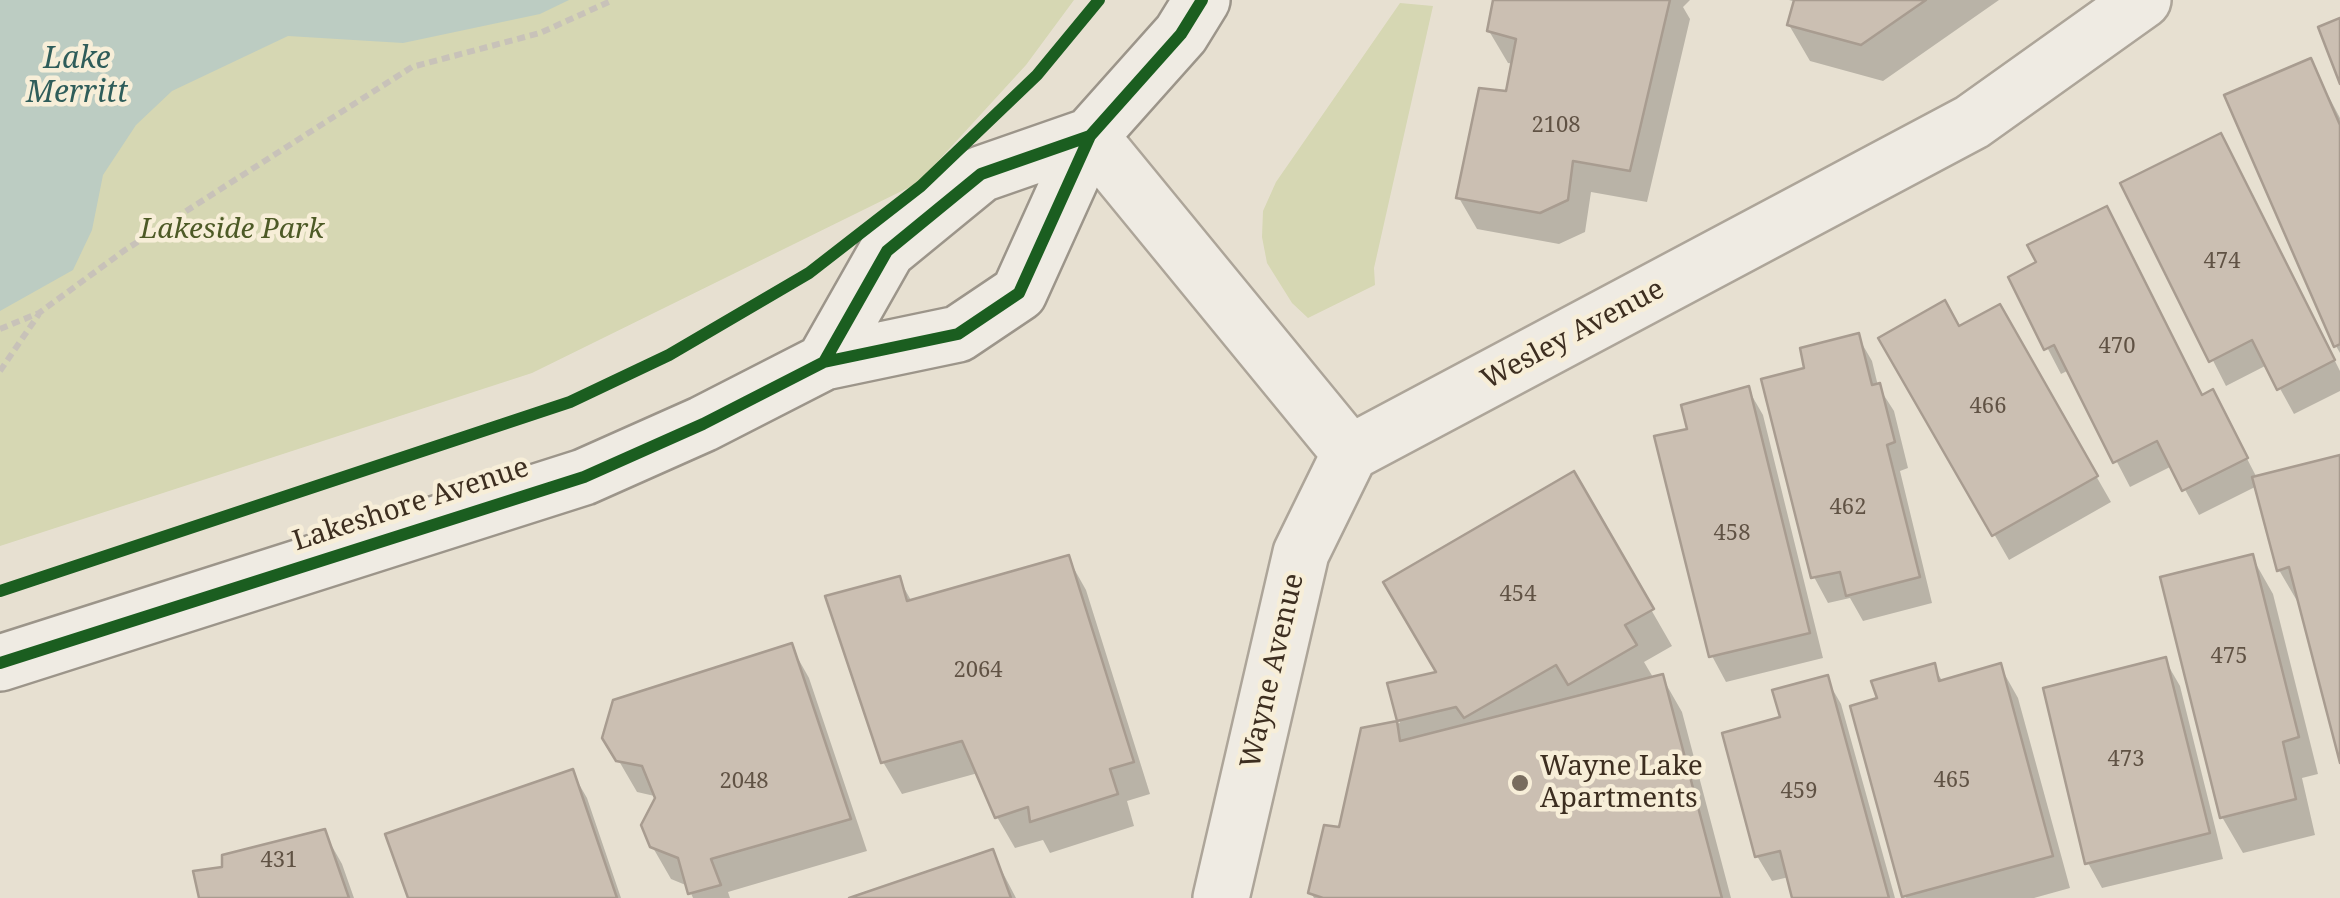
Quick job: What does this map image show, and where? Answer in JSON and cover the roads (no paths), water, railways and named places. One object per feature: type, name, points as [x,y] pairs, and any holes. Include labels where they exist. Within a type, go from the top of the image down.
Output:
[{"type":"main road","name":"Lakeshore Avenue","points":[[0,662],[584,476],[703,424],[824,362],[958,334],[1019,294],[1090,136],[1180,34],[1202,0]]},
{"type":"main road","name":"Wesley Avenue","points":[[1350,454],[1972,122],[2143,0]]},
{"type":"main road","name":"Lakeshore Avenue","points":[[824,362],[886,251],[981,174],[1090,136]]},
{"type":"main road","points":[[1090,136],[1350,454]]},
{"type":"main road","name":"Wayne Avenue","points":[[1221,898],[1301,553],[1350,454]]},
{"type":"water","name":"Lake Merritt","points":[[0,0],[569,0],[540,14],[403,43],[288,36],[172,91],[136,125],[103,175],[92,230],[73,270],[0,311]]},
{"type":"place","name":"Wayne Lake Apartments","points":[[1520,783]]},
{"type":"park label","name":"Lakeside Park","points":[[232,230]]}]
